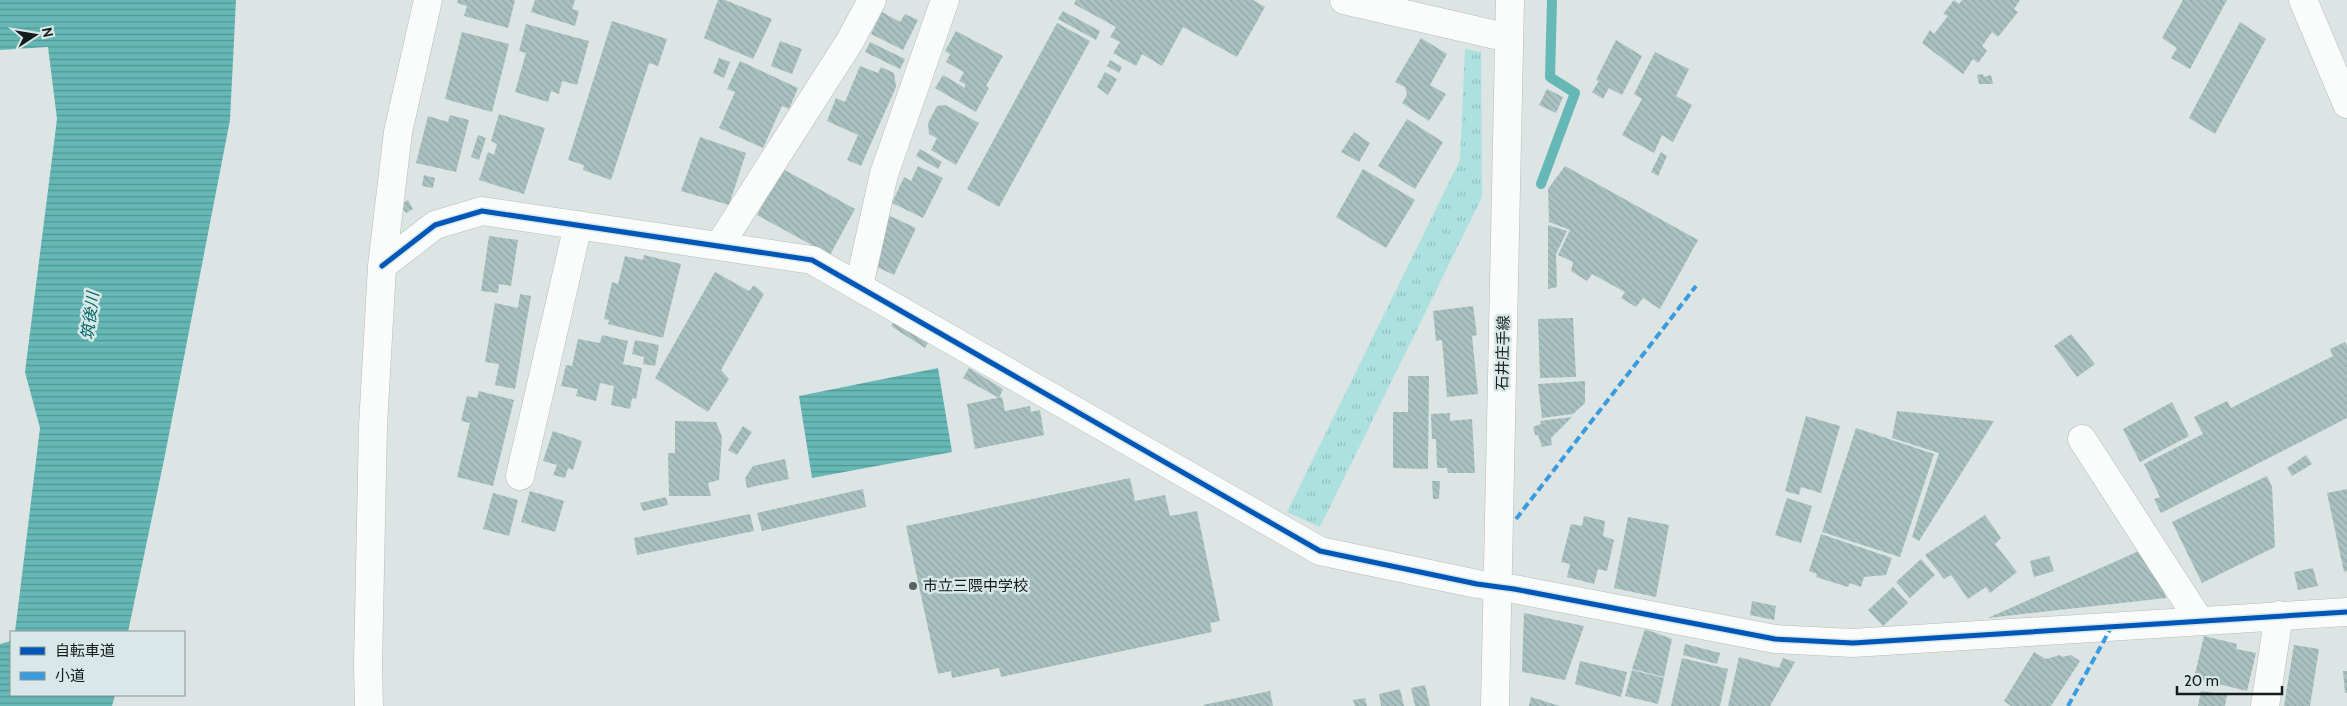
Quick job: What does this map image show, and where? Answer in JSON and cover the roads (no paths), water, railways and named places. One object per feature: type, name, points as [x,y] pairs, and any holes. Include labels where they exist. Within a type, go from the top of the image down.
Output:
[{"type":"street","points":[[369,706],[368,665],[373,426],[382,266],[398,132],[428,0]]},
{"type":"street","points":[[719,246],[850,41],[872,0]]},
{"type":"street","points":[[859,286],[884,174],[945,0]]},
{"type":"street","points":[[1344,0],[1509,38]]},
{"type":"street","name":"石井庄手線","points":[[1495,706],[1510,0]]},
{"type":"street","points":[[2302,0],[2347,104]]},
{"type":"street","points":[[382,266],[435,225],[482,211],[812,260],[1320,550],[1476,584],[1775,639],[1853,643],[2347,612]]},
{"type":"street","points":[[520,476],[578,225]]},
{"type":"street","points":[[2082,439],[2199,620]]},
{"type":"street","points":[[2265,706],[2279,615]]},
{"type":"water","name":"筑後川","points":[[0,0],[236,0],[230,120],[165,455],[128,631],[15,631],[40,428],[25,372],[57,119],[48,47],[0,50]]},
{"type":"water","points":[[938,368],[952,452],[812,478],[799,396]]},
{"type":"water","points":[[10,641],[10,696],[115,696],[112,706],[0,706],[0,644]]},
{"type":"waterway","points":[[1541,184],[1575,93],[1550,77],[1552,0]]},
{"type":"place","name":"市立三隈中学校","points":[[913,586]]}]
